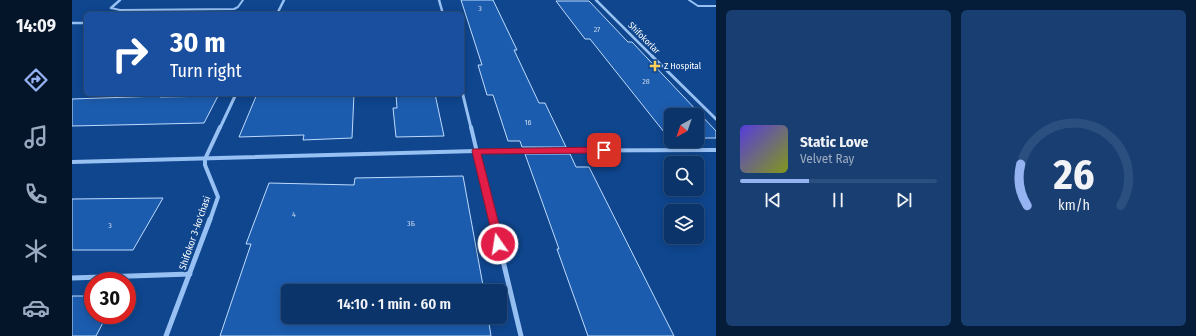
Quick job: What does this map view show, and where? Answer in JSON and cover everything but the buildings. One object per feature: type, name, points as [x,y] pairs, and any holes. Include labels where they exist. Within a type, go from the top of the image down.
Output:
[{"type":"street","points":[[111,8],[120,0]]},
{"type":"street","points":[[278,12],[284,0]]},
{"type":"street","points":[[439,0],[442,12]]},
{"type":"street","name":"Shifokorlar","points":[[596,0],[716,119]]},
{"type":"street","points":[[72,22],[84,22]]},
{"type":"street","points":[[205,159],[235,96]]},
{"type":"street","points":[[463,96],[521,336]]},
{"type":"street","points":[[72,162],[476,151],[716,150]]},
{"type":"street","name":"Shifokor 3-ko'chasi","points":[[166,336],[218,197],[205,165],[205,159]]},
{"type":"street","points":[[72,278],[190,274]]},
{"type":"lane","points":[[111,8],[120,10],[234,9],[238,8],[243,0]]},
{"type":"lane","points":[[689,0],[698,6],[716,6]]},
{"type":"place","name":"Z Hospital","points":[[655,66]]},
{"type":"route","points":[[498,244],[476,151],[604,150]]}]
